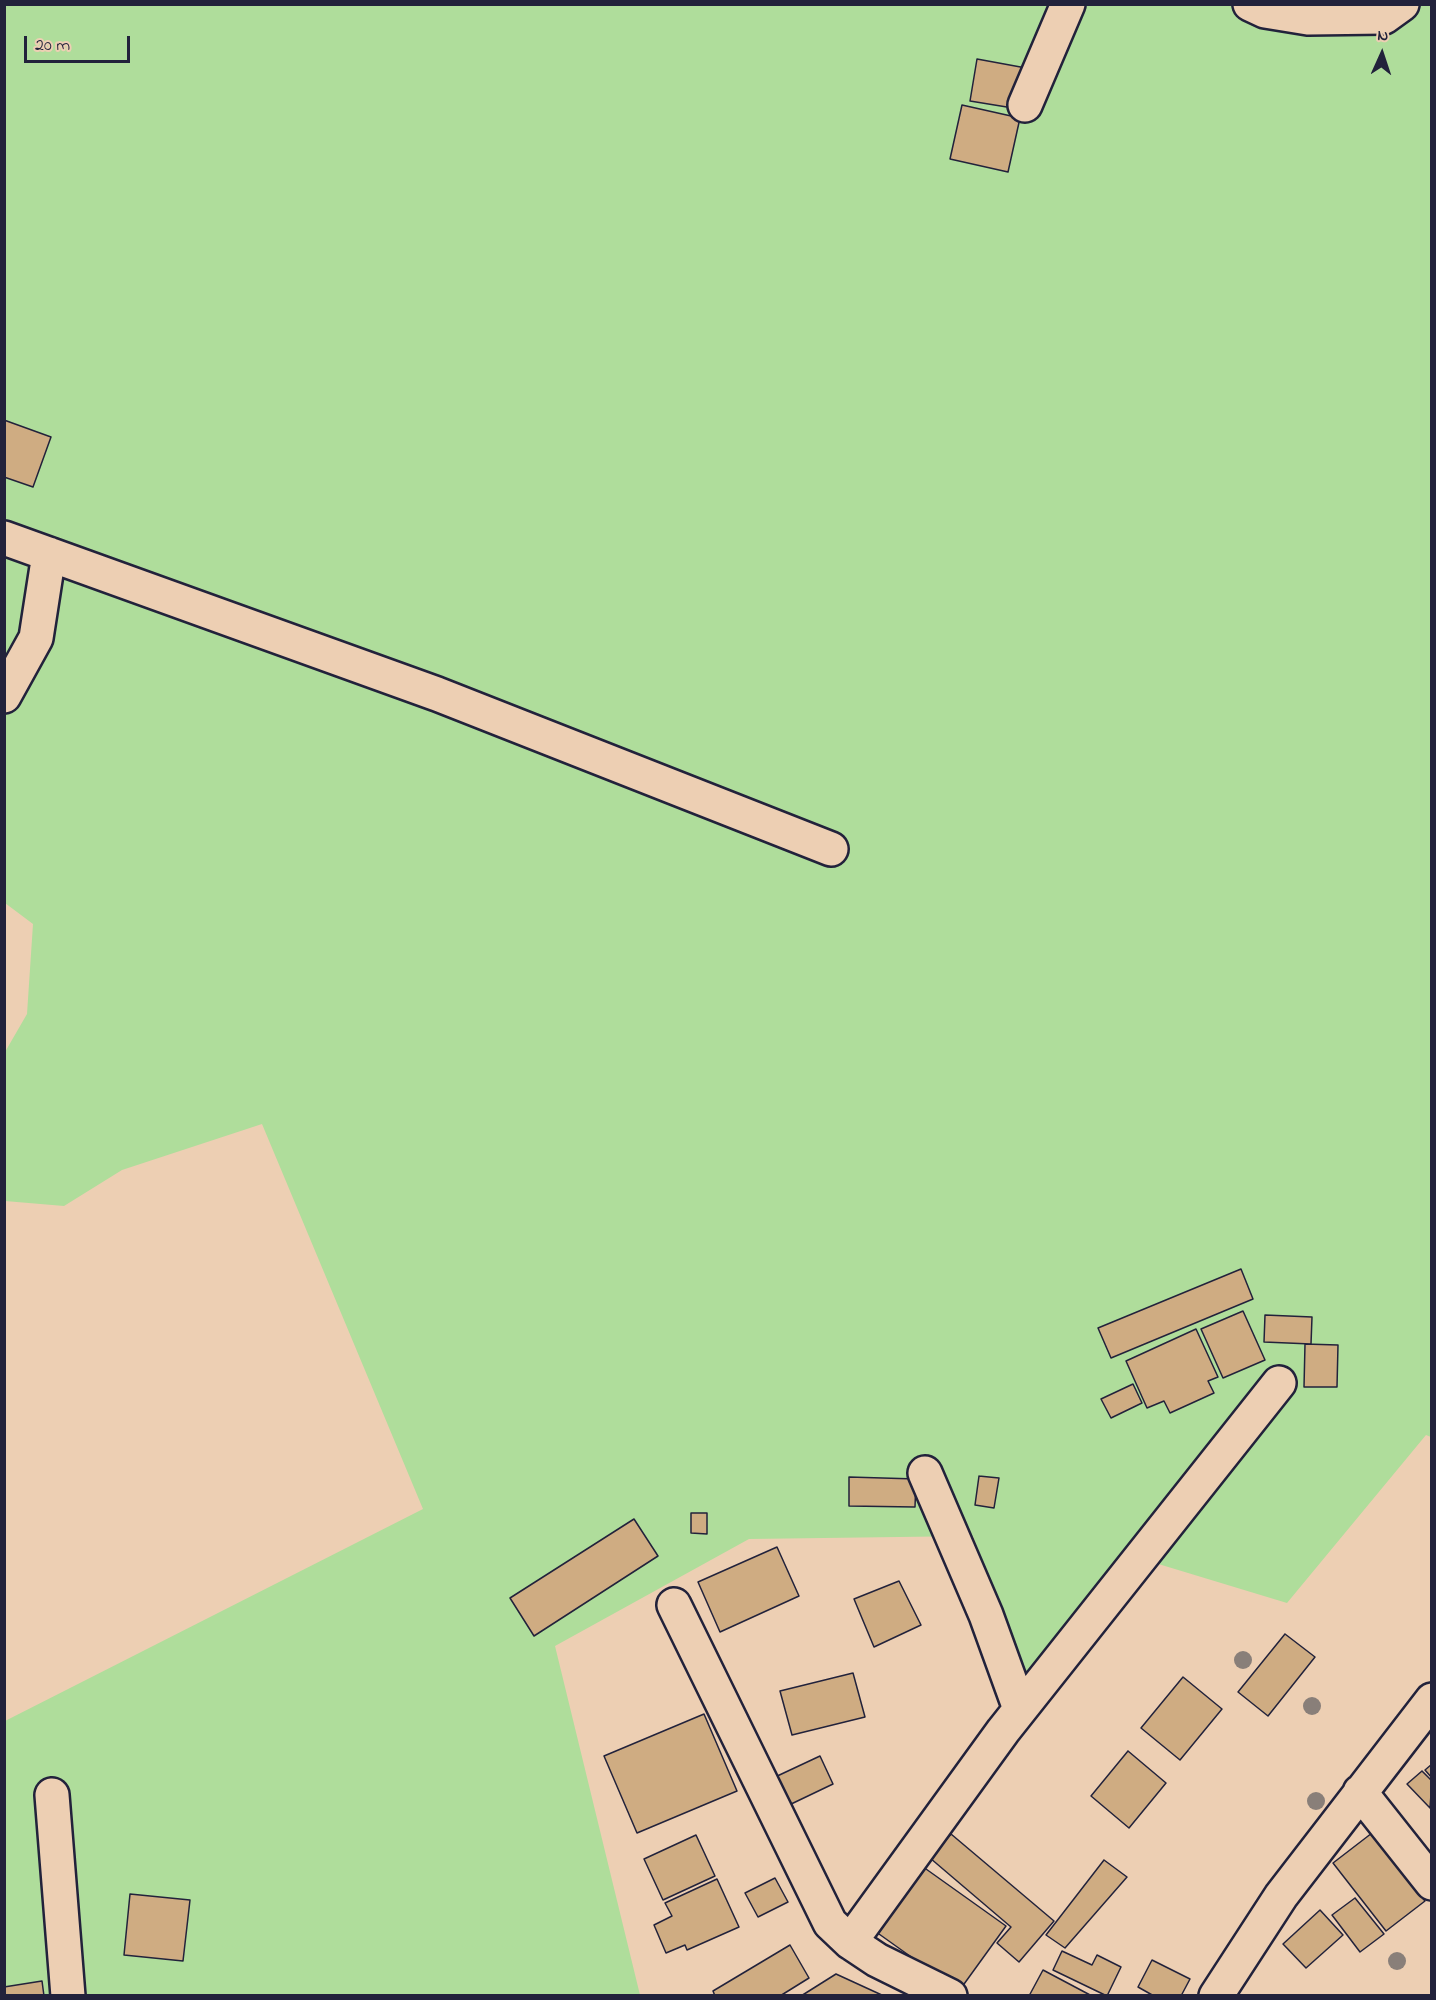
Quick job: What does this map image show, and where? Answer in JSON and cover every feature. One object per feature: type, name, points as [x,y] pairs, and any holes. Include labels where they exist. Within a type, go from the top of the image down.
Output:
[{"type":"street","points":[[1025,105],[1068,4]]},
{"type":"street","points":[[1250,4],[1265,12],[1308,18],[1384,16],[1402,4]]},
{"type":"street","points":[[4,538],[437,693],[831,849]]},
{"type":"street","points":[[4,696],[36,638],[49,554]]},
{"type":"street","points":[[850,1942],[1020,1709],[1279,1383]]},
{"type":"street","points":[[925,1473],[986,1615],[1020,1709]]},
{"type":"street","points":[[674,1605],[830,1923],[850,1942],[877,1959],[950,1995]]},
{"type":"street","points":[[1216,1995],[1281,1896],[1431,1700]]},
{"type":"street","points":[[1360,1792],[1431,1883]]},
{"type":"street","points":[[52,1795],[68,1995]]},
{"type":"green space","points":[[5,5],[1431,5],[1431,1437],[1426,1435],[1287,1603],[1132,1556],[1033,1695],[973,1536],[749,1539],[555,1646],[640,1995],[5,1995],[5,1721],[423,1509],[262,1124],[122,1170],[64,1206],[5,1201],[5,1052],[27,1014],[33,924],[5,903]]},
{"type":"building","points":[[977,59],[1026,68],[1019,109],[970,101]]},
{"type":"building","points":[[962,105],[1020,118],[1008,172],[950,159]]},
{"type":"building","points":[[4,420],[51,437],[33,487],[4,477]]},
{"type":"building","points":[[1241,1269],[1253,1299],[1111,1358],[1098,1328]]},
{"type":"building","points":[[1243,1311],[1265,1360],[1223,1378],[1201,1329]]},
{"type":"building","points":[[1265,1315],[1312,1317],[1311,1344],[1264,1342]]},
{"type":"building","points":[[1196,1329],[1218,1377],[1208,1381],[1214,1393],[1170,1413],[1164,1401],[1147,1408],[1126,1361]]},
{"type":"building","points":[[1305,1344],[1338,1345],[1337,1387],[1304,1387]]},
{"type":"building","points":[[1133,1384],[1142,1403],[1111,1418],[1101,1399]]},
{"type":"building","points":[[979,1476],[999,1478],[994,1508],[975,1505]]},
{"type":"building","points":[[849,1477],[916,1479],[915,1507],[849,1506]]},
{"type":"building","points":[[691,1513],[707,1513],[707,1534],[691,1533]]},
{"type":"building","points":[[634,1519],[658,1556],[534,1636],[510,1598]]},
{"type":"building","points":[[777,1547],[799,1596],[720,1632],[698,1582]]},
{"type":"building","points":[[899,1581],[921,1625],[874,1647],[854,1599]]},
{"type":"building","points":[[1285,1634],[1315,1657],[1268,1716],[1238,1692]]},
{"type":"building","points":[[853,1673],[865,1717],[792,1735],[780,1691]]},
{"type":"building","points":[[1183,1677],[1222,1709],[1180,1760],[1141,1728]]},
{"type":"building","points":[[704,1714],[737,1791],[637,1833],[604,1756]]},
{"type":"building","points":[[1128,1751],[1166,1783],[1129,1828],[1091,1796]]},
{"type":"building","points":[[820,1756],[833,1784],[787,1806],[773,1778]]},
{"type":"building","points":[[1432,1764],[1432,1778],[1425,1770]]},
{"type":"building","points":[[1422,1771],[1432,1781],[1430,1808],[1407,1784]]},
{"type":"building","points":[[1372,1833],[1425,1901],[1386,1931],[1333,1863]]},
{"type":"building","points":[[951,1834],[1054,1921],[1019,1962],[997,1943],[1011,1927],[930,1858]]},
{"type":"building","points":[[696,1835],[715,1876],[663,1900],[644,1859]]},
{"type":"building","points":[[1104,1860],[1127,1877],[1065,1948],[1046,1935]]},
{"type":"building","points":[[919,1864],[1006,1926],[959,1991],[872,1929]]},
{"type":"building","points":[[775,1878],[788,1902],[758,1917],[745,1893]]},
{"type":"building","points":[[717,1879],[739,1927],[687,1950],[685,1945],[666,1953],[654,1925],[672,1916],[665,1903]]},
{"type":"building","points":[[130,1894],[190,1900],[183,1961],[124,1955]]},
{"type":"building","points":[[1355,1898],[1384,1934],[1360,1952],[1332,1915]]},
{"type":"building","points":[[1320,1910],[1343,1935],[1306,1968],[1283,1944]]},
{"type":"building","points":[[790,1945],[809,1978],[780,1996],[715,1996],[713,1991]]},
{"type":"building","points":[[1062,1951],[1092,1965],[1097,1955],[1121,1967],[1107,1996],[1053,1970]]},
{"type":"building","points":[[1152,1960],[1190,1979],[1181,1996],[1154,1996],[1138,1987]]},
{"type":"building","points":[[1043,1970],[1092,1996],[1029,1996]]},
{"type":"building","points":[[836,1974],[884,1996],[801,1996]]},
{"type":"building","points":[[42,1981],[44,1996],[4,1996],[4,1987]]}]
